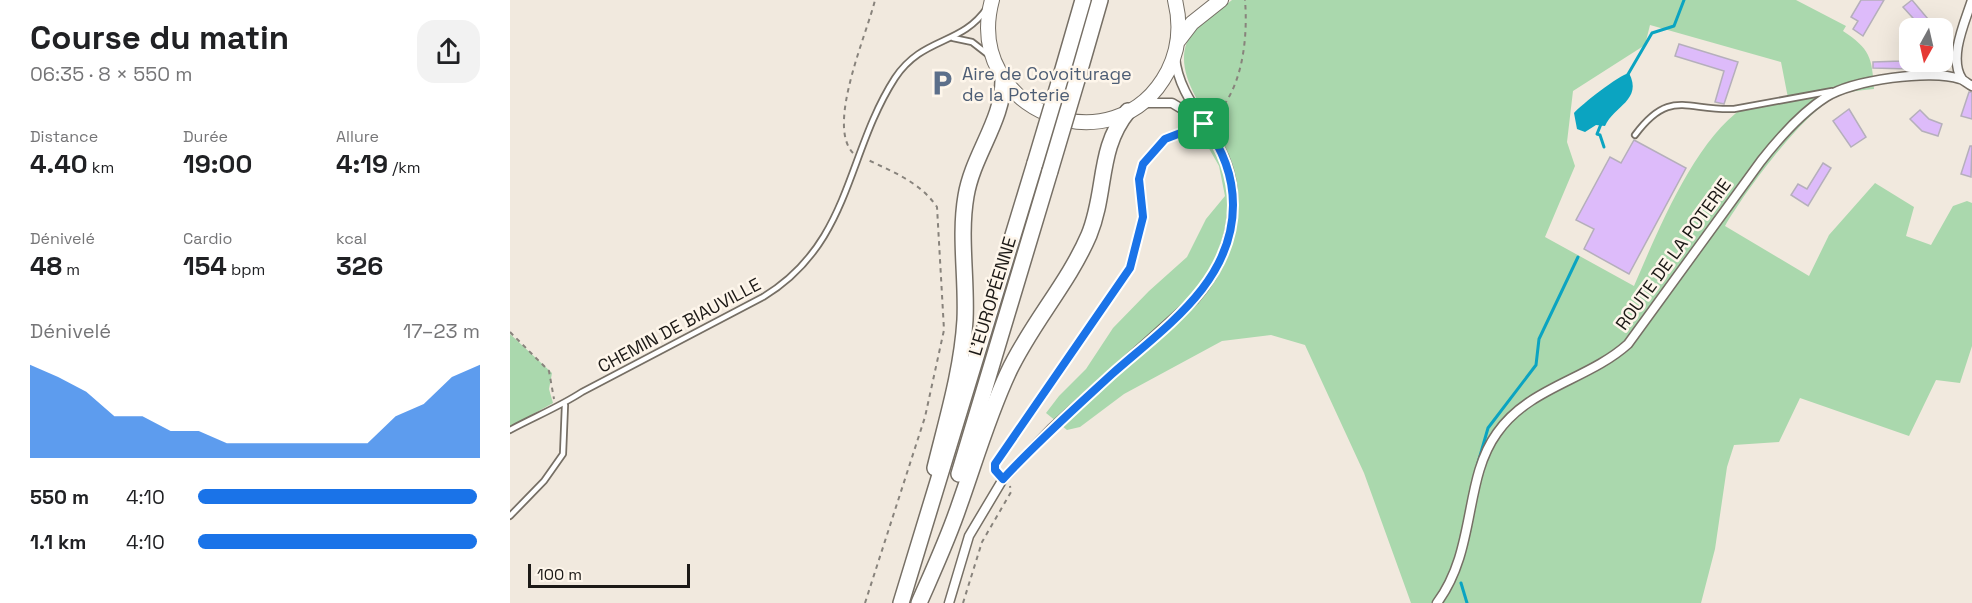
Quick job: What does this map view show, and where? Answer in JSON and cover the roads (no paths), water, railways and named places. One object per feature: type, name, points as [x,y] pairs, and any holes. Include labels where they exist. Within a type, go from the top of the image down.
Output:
[{"type":"highway","name":"L'EUROPÉENNE","points":[[902,603],[1083,0]]},
{"type":"highway","name":"L'EUROPÉENNE","points":[[919,603],[951,504],[1100,0]]},
{"type":"highway","points":[[935,498],[934,472],[954,390],[964,329],[966,195],[976,158],[1000,108],[1003,78]]},
{"type":"highway","points":[[919,603],[948,538],[1005,378],[1089,234],[1099,199],[1110,140],[1134,107]]},
{"type":"main road","points":[[992,0],[988,34],[995,61],[1003,78],[1029,105],[1062,120],[1099,121],[1134,107],[1160,84],[1176,47],[1192,23],[1221,0]]},
{"type":"main road","points":[[1175,0],[1178,20],[1176,47]]},
{"type":"street","points":[[1972,0],[1956,68],[1962,79],[1972,86]]},
{"type":"street","points":[[948,603],[969,536],[1003,479],[1052,428],[1194,300],[1220,263],[1232,225],[1232,194],[1222,152],[1180,81],[1176,47]]},
{"type":"street","name":"ROUTE DE LA POTERIE","points":[[1437,603],[1459,564],[1482,465],[1498,432],[1533,399],[1605,362],[1628,344],[1771,148],[1815,106],[1838,90],[1902,77],[1962,79]]},
{"type":"street","points":[[1134,107],[1172,103],[1184,108],[1204,124]]},
{"type":"lane","name":"CHEMIN DE BIAUVILLE","points":[[510,430],[539,414],[565,405],[582,392],[778,288],[803,264],[826,234],[843,203],[882,102],[901,70],[926,47],[973,26],[992,0]]},
{"type":"lane","points":[[947,39],[972,42],[995,61]]},
{"type":"lane","points":[[1635,135],[1646,120],[1670,105],[1682,104],[1720,110],[1734,109],[1838,90]]},
{"type":"lane","points":[[510,516],[544,481],[563,454],[565,405]]},
{"type":"water","points":[[1629,73],[1632,82],[1630,96],[1605,126],[1596,125],[1585,132],[1577,129],[1574,113],[1609,84]]},
{"type":"waterway","points":[[1627,76],[1652,33],[1674,26],[1684,0]]},
{"type":"waterway","points":[[1601,124],[1597,134],[1600,135],[1604,147]]},
{"type":"waterway","points":[[1478,463],[1488,428],[1536,365],[1539,339],[1578,257]]},
{"type":"waterway","points":[[1461,583],[1467,603]]},
{"type":"place","name":"Aire de Covoiturage de la Poterie","points":[[942,83]]}]
